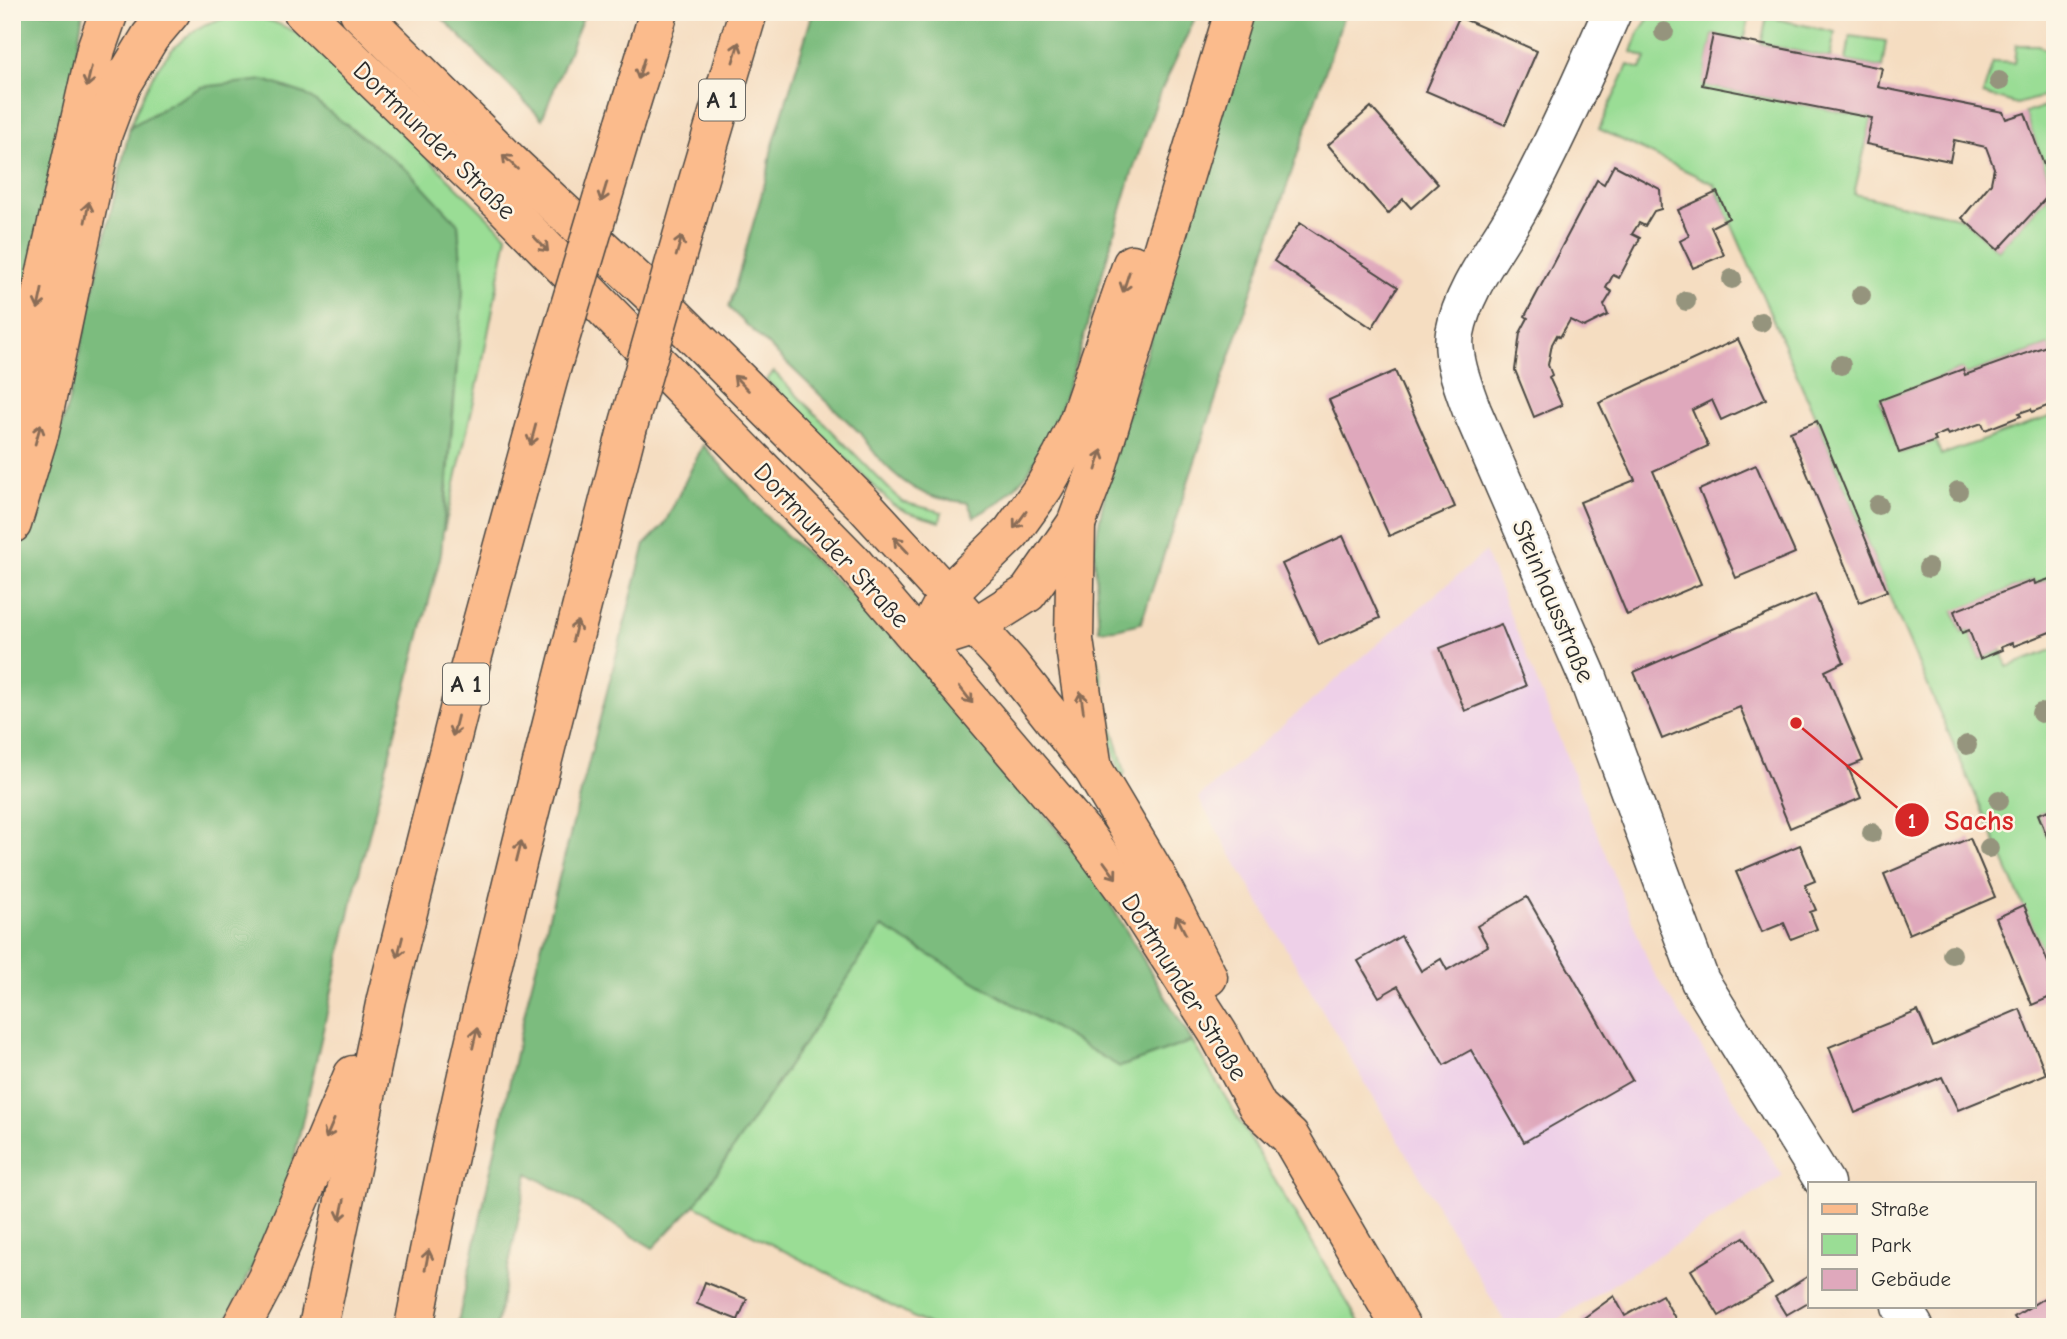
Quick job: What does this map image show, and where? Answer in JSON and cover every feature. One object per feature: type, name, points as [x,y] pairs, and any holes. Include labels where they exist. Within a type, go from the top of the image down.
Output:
[{"type":"main road","points":[[12,424],[96,49],[109,12]]},
{"type":"main road","points":[[12,524],[40,431],[103,133],[121,85],[150,37],[171,12]]},
{"type":"main road","name":"Dortmunder Straße","points":[[303,12],[500,202],[851,560],[1086,836],[1134,902],[1211,1022],[1258,1107],[1290,1137],[1401,1327]]},
{"type":"main road","name":"Dortmunder Straße","points":[[359,12],[510,162],[667,309],[863,504],[1009,663],[1093,769],[1156,875],[1201,964],[1283,1099],[1290,1137]]},
{"type":"main road","name":"A 1","points":[[318,1327],[386,999],[469,670],[551,369],[659,12]]},
{"type":"main road","name":"A 1","points":[[414,1327],[432,1231],[502,917],[627,430],[748,12]]},
{"type":"main road","points":[[922,642],[948,594],[1011,533],[1044,487],[1062,456],[1079,419],[1124,288],[1212,12]]},
{"type":"main road","points":[[922,642],[976,626],[1028,593],[1076,524],[1100,458],[1234,12]]},
{"type":"main road","points":[[1076,524],[1074,640],[1093,769]]},
{"type":"main road","points":[[241,1327],[267,1278],[386,999]]},
{"type":"street","name":"Steinhausstraße","points":[[1612,12],[1564,122],[1468,296],[1454,335],[1459,373],[1472,411],[1587,675],[1700,981],[1824,1182]]},
{"type":"street","points":[[1902,1308],[1914,1327]]},
{"type":"shaded area","points":[[1485,552],[1651,968],[1783,1176],[1546,1327],[1508,1327],[1198,798]]},
{"type":"green space","points":[[12,12],[83,12],[71,88],[12,365]]},
{"type":"green space","points":[[436,12],[585,12],[542,119]]},
{"type":"green space","points":[[813,12],[1198,12],[1159,95],[1131,176],[1055,425],[1027,474],[998,503],[974,517],[968,503],[924,493],[892,472],[860,433],[729,308],[768,172],[771,152]]},
{"type":"green space","points":[[1252,12],[1345,12],[1141,623],[1099,630],[1094,548],[1109,473]]},
{"type":"green space","points":[[1653,12],[1705,12],[1716,16],[1717,12],[1750,14],[1744,41],[1713,35],[1703,85],[1872,118],[1854,194],[1962,218],[1998,250],[2047,197],[2050,182],[2025,113],[2055,103],[2055,362],[2048,345],[1965,375],[1962,369],[1880,401],[1900,453],[1936,441],[1941,455],[2055,415],[2055,577],[2035,584],[2033,580],[1954,612],[1962,633],[1969,630],[1980,659],[2002,650],[2007,667],[2055,649],[2055,808],[2039,814],[2055,857],[2055,979],[1714,184],[1599,129],[1628,65],[1641,69],[1646,58],[1632,52],[1639,32]]},
{"type":"green space","points":[[233,16],[272,21],[306,38],[507,236],[481,370],[444,531],[463,289],[458,224],[201,87],[130,127],[149,83],[165,57],[202,26]]},
{"type":"green space","points":[[1767,17],[1835,32],[1830,58],[1761,44]]},
{"type":"green space","points":[[1850,36],[1886,41],[1882,68],[1846,61]]},
{"type":"green space","points":[[2016,45],[2038,45],[2055,56],[2055,93],[2017,104],[1983,94],[1993,62],[2014,63]]},
{"type":"green space","points":[[264,80],[305,94],[410,172],[458,224],[463,289],[441,554],[354,893],[283,1207],[223,1327],[12,1327],[12,572],[26,526],[48,471],[68,404],[130,127],[201,87]]},
{"type":"green space","points":[[774,372],[902,502],[942,512],[940,522],[893,505],[766,380]]},
{"type":"green space","points":[[703,445],[773,523],[882,622],[1087,865],[1192,1041],[1120,1067],[882,927],[695,1205],[653,1248],[528,1173],[496,1327],[457,1327],[527,1002],[645,544],[664,525]]},
{"type":"green space","points":[[1092,658],[1097,658],[1125,772],[1122,780],[1104,718]]},
{"type":"green space","points":[[882,927],[1120,1067],[1192,1041],[1362,1327],[932,1327],[695,1205]]},
{"type":"building","points":[[1459,17],[1537,51],[1505,125],[1426,91]]},
{"type":"building","points":[[1713,35],[1882,68],[1878,87],[2003,112],[2006,119],[2025,113],[2050,182],[2047,197],[1998,250],[1962,218],[1991,183],[1994,168],[1986,147],[1954,140],[1950,161],[1866,144],[1872,118],[1702,85]]},
{"type":"building","points":[[1371,107],[1438,184],[1411,208],[1403,199],[1388,214],[1328,145]]},
{"type":"building","points":[[1614,165],[1660,189],[1661,209],[1654,211],[1645,226],[1639,223],[1632,234],[1640,238],[1619,278],[1613,275],[1606,288],[1612,292],[1604,305],[1608,315],[1584,327],[1570,320],[1560,337],[1557,335],[1552,344],[1548,365],[1552,375],[1549,377],[1562,405],[1534,417],[1515,370],[1520,333],[1528,318],[1525,316],[1597,180],[1604,184]]},
{"type":"building","points":[[1717,192],[1729,218],[1711,227],[1724,255],[1693,268],[1680,241],[1689,236],[1678,210]]},
{"type":"building","points":[[1300,223],[1398,287],[1372,328],[1274,261]]},
{"type":"building","points":[[1738,339],[1766,399],[1721,420],[1712,400],[1692,410],[1708,446],[1653,471],[1701,584],[1627,615],[1580,502],[1635,480],[1599,403]]},
{"type":"building","points":[[2049,345],[2055,362],[2055,403],[2032,412],[2031,409],[2019,413],[2021,416],[1985,430],[1982,423],[1948,435],[1946,432],[1934,437],[1936,441],[1899,453],[1880,400],[1963,369],[1965,375]]},
{"type":"building","points":[[1395,371],[1455,507],[1389,536],[1329,400]]},
{"type":"building","points":[[1817,421],[1887,591],[1860,602],[1790,432]]},
{"type":"building","points":[[1756,465],[1795,553],[1736,578],[1699,490]]},
{"type":"building","points":[[1343,536],[1380,618],[1319,645],[1282,564]]},
{"type":"building","points":[[2055,577],[2055,630],[2014,646],[2012,643],[2001,647],[2002,650],[1980,659],[1969,630],[1962,633],[1954,611],[2034,580],[2035,584]]},
{"type":"building","points":[[1815,594],[1844,662],[1825,671],[1863,761],[1848,767],[1861,798],[1790,828],[1740,707],[1662,739],[1634,672]]},
{"type":"building","points":[[1501,624],[1526,686],[1465,711],[1440,648]]},
{"type":"building","points":[[2055,808],[2055,856],[2038,814]]},
{"type":"building","points":[[1970,838],[1995,897],[1909,934],[1884,874]]},
{"type":"building","points":[[1800,845],[1815,881],[1805,885],[1816,910],[1810,912],[1817,929],[1791,939],[1784,923],[1762,932],[1736,872]]},
{"type":"building","points":[[1527,897],[1632,1080],[1524,1142],[1471,1050],[1444,1065],[1398,986],[1379,997],[1358,961],[1401,936],[1421,971],[1441,959],[1447,970],[1488,946],[1477,926]]},
{"type":"building","points":[[2024,905],[2055,979],[2055,995],[2032,1005],[1996,918]]},
{"type":"building","points":[[2020,1009],[2046,1074],[1958,1110],[1942,1077],[1855,1113],[1829,1047],[1918,1011],[1933,1046]]},
{"type":"building","points":[[1744,1237],[1772,1284],[1719,1316],[1691,1270]]},
{"type":"building","points":[[1808,1276],[1808,1302],[1786,1315],[1775,1297]]},
{"type":"building","points":[[705,1282],[747,1299],[738,1320],[697,1304]]},
{"type":"building","points":[[2055,1291],[2055,1327],[2021,1327],[2014,1317],[2028,1308],[2036,1308],[2036,1303]]},
{"type":"building","points":[[1662,1295],[1680,1327],[1585,1327],[1581,1320],[1614,1296],[1625,1316]]},
{"type":"place","name":"Sachs","points":[[1796,723]]}]
